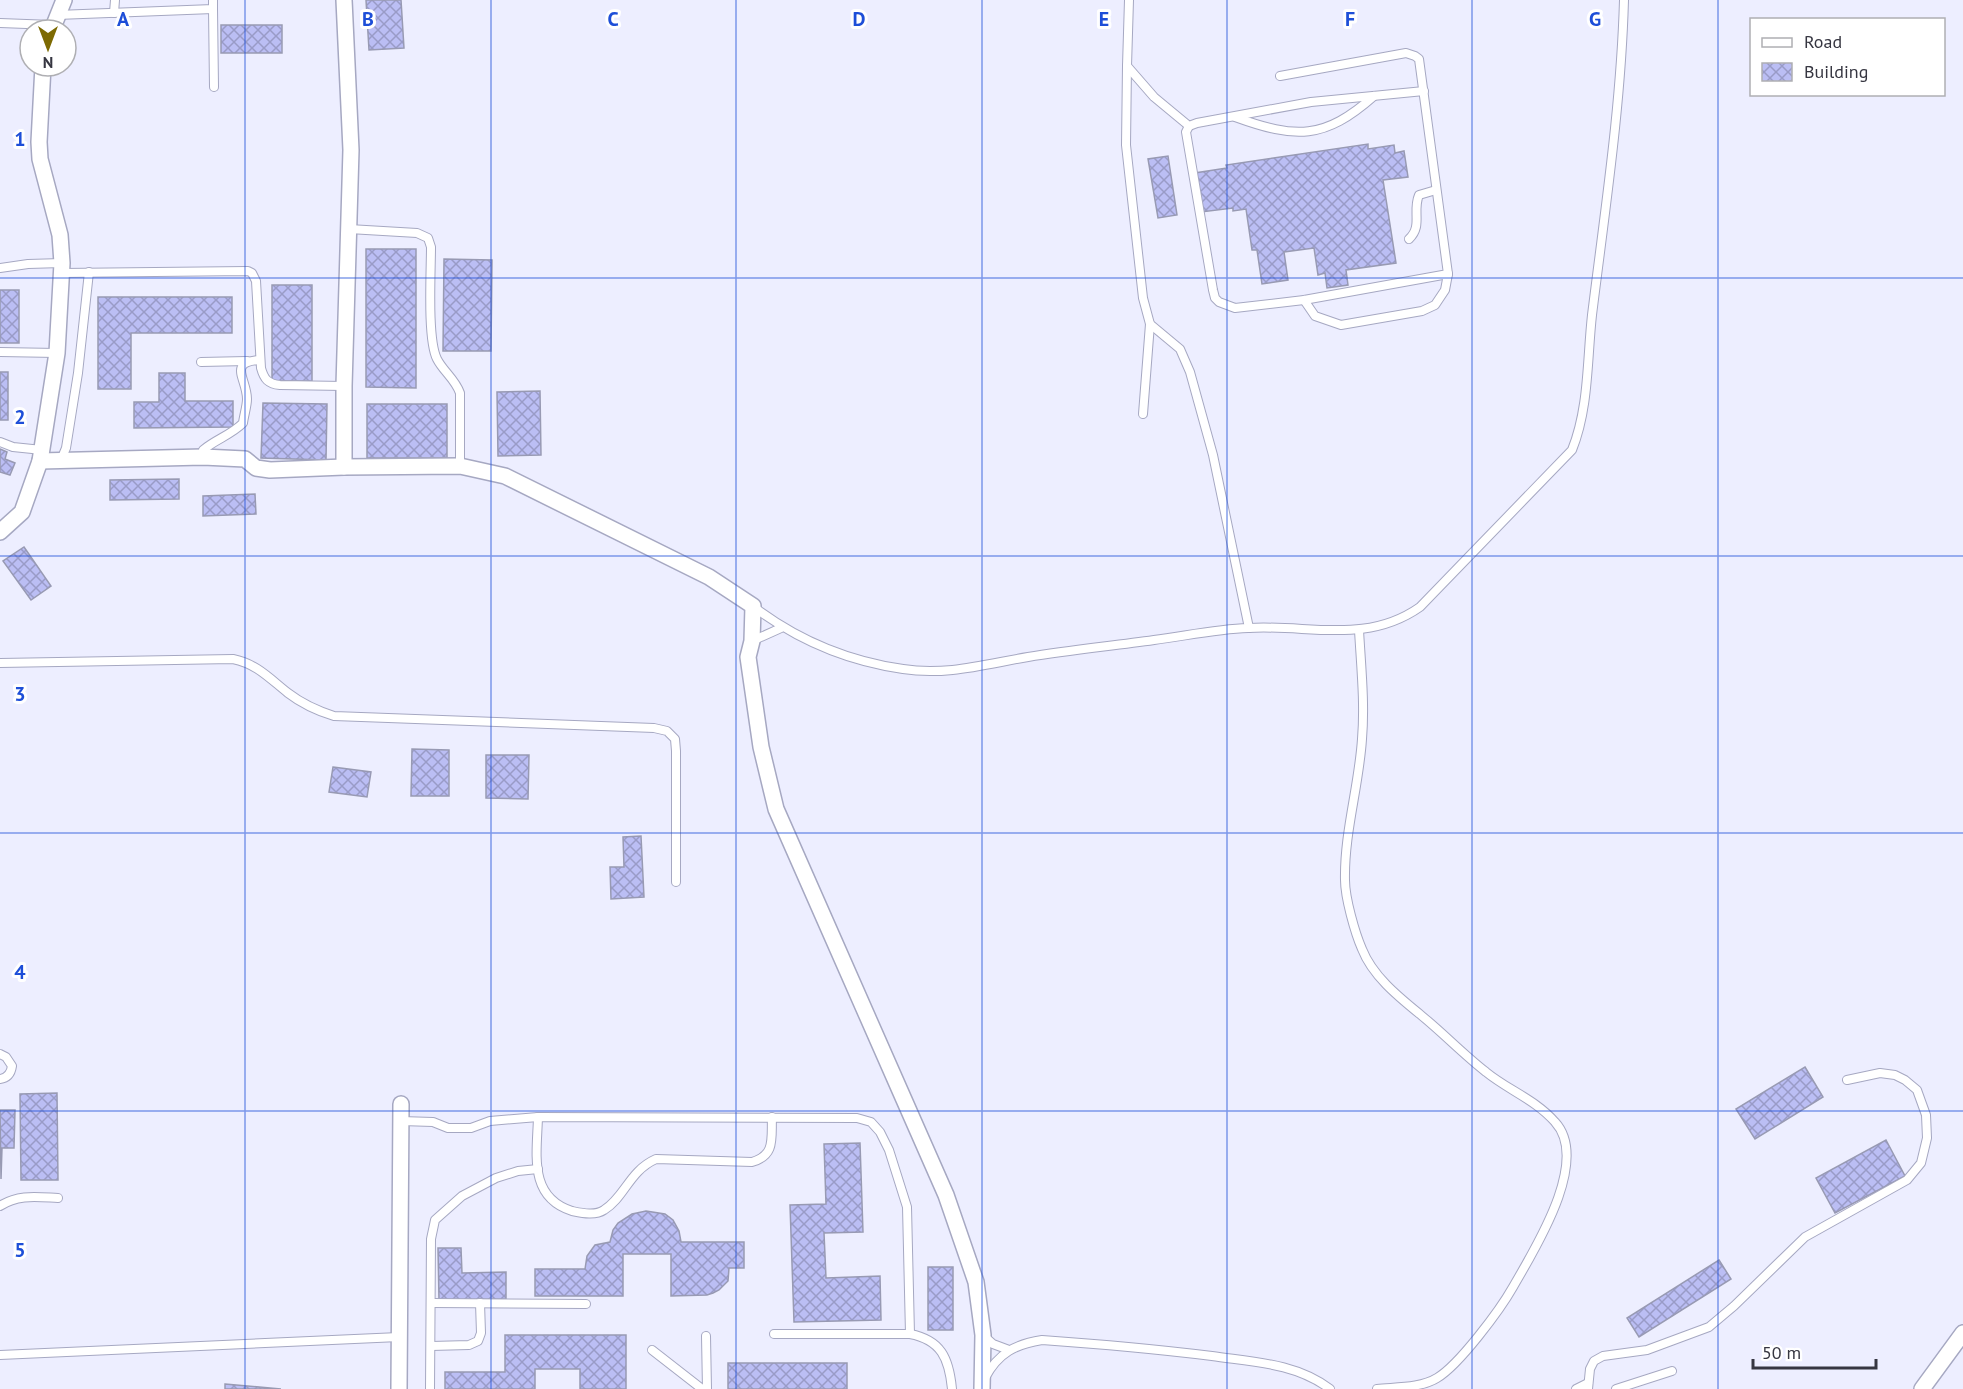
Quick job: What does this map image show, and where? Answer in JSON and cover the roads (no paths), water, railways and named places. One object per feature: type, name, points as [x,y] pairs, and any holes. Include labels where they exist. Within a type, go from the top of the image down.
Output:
[{"type":"street","points":[[56,18],[64,0]]},
{"type":"street","points":[[344,0],[351,150],[344,467]]},
{"type":"street","points":[[0,532],[22,512],[41,456],[57,353],[62,268],[60,235],[40,159],[42,78]]},
{"type":"street","points":[[41,456],[62,460],[203,457],[245,459],[256,468],[270,470],[460,466],[505,476],[709,577],[753,606],[752,641],[748,657],[759,735],[776,809],[946,1195],[976,1282],[983,1335],[983,1385]]},
{"type":"street","points":[[399,1389],[401,1104]]},
{"type":"street","points":[[1922,1389],[1963,1333]]},
{"type":"lane","points":[[114,13],[115,0]]},
{"type":"lane","points":[[213,0],[214,87]]},
{"type":"lane","points":[[1129,0],[1126,145],[1143,298],[1150,324],[1143,414]]},
{"type":"lane","points":[[753,606],[781,628],[843,656],[903,669],[934,672],[966,670],[1028,657],[1249,628],[1359,630],[1382,627],[1404,618],[1420,607],[1572,450],[1581,429],[1592,319],[1617,120],[1623,49],[1624,0]]},
{"type":"lane","points":[[78,20],[114,13],[213,9]]},
{"type":"lane","points":[[0,23],[18,23]]},
{"type":"lane","points":[[1280,76],[1411,54],[1415,56],[1420,64],[1448,274],[1445,290],[1435,305],[1422,311],[1341,325],[1316,316],[1304,300]]},
{"type":"lane","points":[[1127,66],[1154,97],[1189,126]]},
{"type":"lane","points":[[1424,91],[1311,102],[1197,123],[1189,126],[1186,132],[1215,298],[1220,302],[1235,309],[1304,300],[1448,274]]},
{"type":"lane","points":[[1233,116],[1280,130],[1306,132],[1334,126],[1374,96]]},
{"type":"lane","points":[[1409,239],[1416,233],[1418,224],[1416,203],[1419,195],[1436,190]]},
{"type":"lane","points":[[349,229],[417,233],[428,238],[431,248],[432,344],[437,360],[456,382],[460,393],[460,466]]},
{"type":"lane","points":[[0,268],[28,264],[89,272],[248,271],[252,273],[256,281],[260,360],[262,373],[266,380],[271,384],[344,386]]},
{"type":"lane","points":[[62,460],[78,372],[89,272]]},
{"type":"lane","points":[[1150,324],[1180,349],[1190,372],[1213,455],[1249,628]]},
{"type":"lane","points":[[0,352],[57,353]]},
{"type":"lane","points":[[201,362],[260,360]]},
{"type":"lane","points":[[203,457],[203,450],[212,442],[226,437],[243,423],[247,397],[241,372],[243,365],[248,361]]},
{"type":"lane","points":[[0,441],[41,456]]},
{"type":"lane","points":[[752,641],[781,628]]},
{"type":"lane","points":[[1359,630],[1362,739],[1349,827],[1345,882],[1362,952],[1384,982],[1408,1004],[1486,1072],[1540,1108],[1557,1123],[1565,1138],[1567,1162],[1563,1182],[1541,1237],[1503,1304],[1456,1362],[1437,1379],[1414,1385],[1377,1389]]},
{"type":"lane","points":[[0,663],[233,658],[248,662],[290,694],[320,712],[334,716],[600,725],[654,728],[667,731],[675,739],[676,751],[676,882]]},
{"type":"lane","points":[[0,1052],[10,1060],[12,1066],[11,1072],[5,1078],[0,1079]]},
{"type":"lane","points":[[1576,1389],[1588,1386],[1590,1369],[1594,1361],[1603,1356],[1647,1350],[1709,1327],[1805,1237],[1907,1180],[1921,1163],[1927,1138],[1926,1115],[1917,1090],[1895,1075],[1880,1073],[1847,1080]]},
{"type":"lane","points":[[537,1116],[537,1169],[540,1186],[549,1199],[563,1208],[585,1214],[602,1212],[614,1202],[644,1164],[656,1159],[752,1162],[763,1159],[771,1149],[772,1117]]},
{"type":"lane","points":[[401,1121],[433,1122],[448,1128],[471,1128],[490,1121],[537,1116],[858,1118],[871,1122],[880,1132],[889,1150],[907,1207],[910,1334]]},
{"type":"lane","points":[[430,1389],[431,1239],[435,1220],[462,1196],[476,1188],[518,1171],[537,1169]]},
{"type":"lane","points":[[0,1206],[9,1200],[26,1197],[58,1198]]},
{"type":"lane","points":[[431,1303],[585,1304]]},
{"type":"lane","points":[[431,1346],[469,1345],[478,1341],[481,1333],[480,1303]]},
{"type":"lane","points":[[774,1334],[910,1334],[925,1336],[939,1346],[945,1359],[952,1389]]},
{"type":"lane","points":[[983,1335],[993,1344],[1010,1350]]},
{"type":"lane","points":[[706,1336],[707,1389]]},
{"type":"lane","points":[[0,1355],[399,1337]]},
{"type":"lane","points":[[983,1385],[992,1365],[1010,1350],[1023,1342],[1042,1340],[1163,1350],[1292,1369],[1314,1377],[1330,1389]]},
{"type":"lane","points":[[652,1350],[702,1389]]},
{"type":"lane","points":[[1616,1389],[1672,1371]]}]
